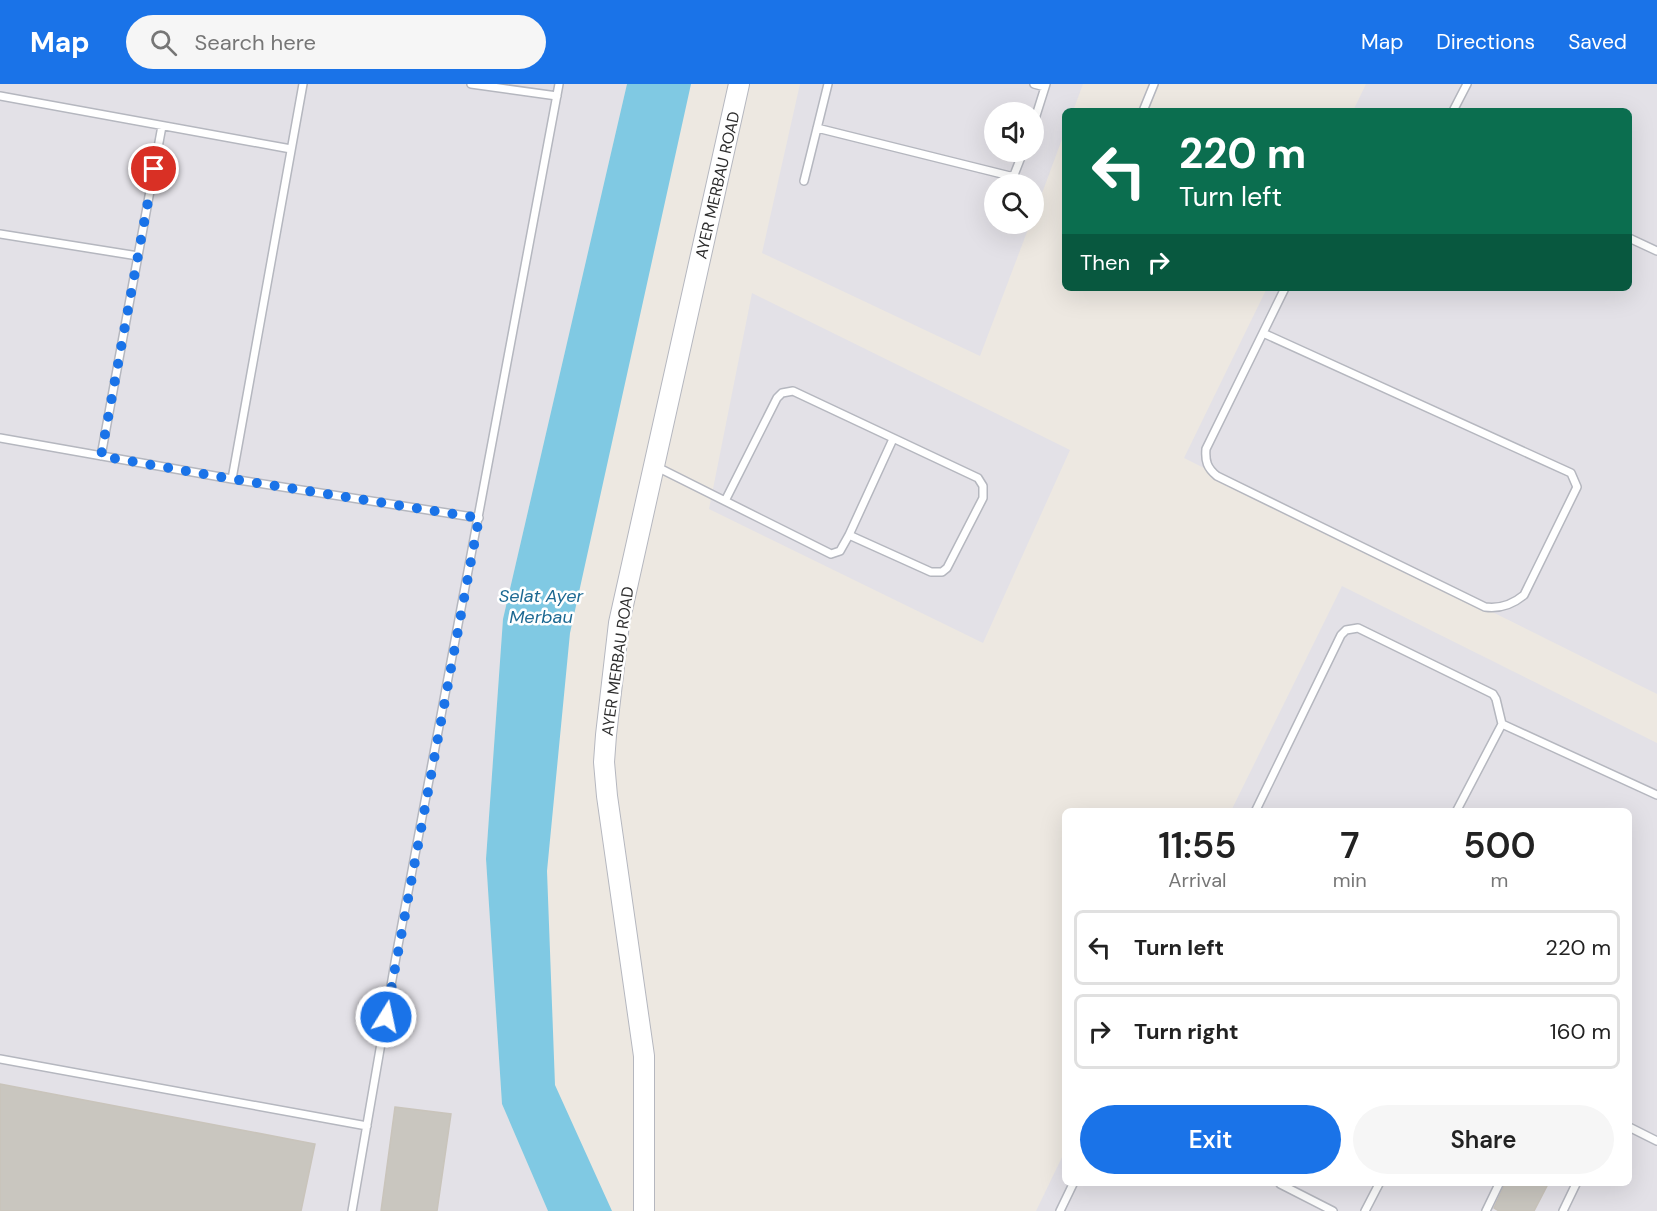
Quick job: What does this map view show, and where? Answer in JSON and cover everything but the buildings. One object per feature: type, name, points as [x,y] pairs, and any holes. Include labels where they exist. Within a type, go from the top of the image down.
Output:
[{"type":"street","name":"AYER MERBAU ROAD","points":[[644,1211],[644,1056],[604,762],[620,623],[740,84]]},
{"type":"lane","points":[[232,479],[303,84]]},
{"type":"lane","points":[[471,84],[556,96]]},
{"type":"lane","points":[[352,1211],[397,951],[559,84]]},
{"type":"lane","points":[[804,181],[828,84]]},
{"type":"lane","points":[[1034,84],[1046,85],[1040,102]]},
{"type":"lane","points":[[1144,108],[1154,84]]},
{"type":"lane","points":[[1455,108],[1467,84]]},
{"type":"lane","points":[[0,96],[291,149]]},
{"type":"lane","points":[[101,456],[162,126]]},
{"type":"lane","points":[[817,128],[1010,176],[1014,175],[1019,162]]},
{"type":"lane","points":[[0,234],[138,256]]},
{"type":"lane","points":[[1632,239],[1657,250]]},
{"type":"lane","points":[[1263,333],[1571,473],[1577,487],[1524,595],[1516,602],[1502,607],[1485,607],[1210,471],[1206,463],[1206,449],[1284,291]]},
{"type":"lane","points":[[725,501],[777,398],[787,391],[793,391],[978,478],[983,486],[982,498],[947,568],[942,572],[931,572],[849,535]]},
{"type":"lane","points":[[0,438],[232,479],[479,518]]},
{"type":"lane","points":[[654,466],[831,554],[840,551],[849,535],[893,439]]},
{"type":"lane","points":[[1257,808],[1341,635],[1346,630],[1358,628],[1492,694],[1496,699],[1502,724],[1458,808]]},
{"type":"lane","points":[[1502,724],[1657,795]]},
{"type":"lane","points":[[0,1059],[367,1126]]},
{"type":"lane","points":[[1632,1129],[1657,1142]]},
{"type":"lane","points":[[1060,1211],[1072,1186]]},
{"type":"lane","points":[[1284,1186],[1333,1211]]},
{"type":"lane","points":[[1365,1211],[1378,1186]]},
{"type":"lane","points":[[1486,1211],[1498,1186]]},
{"type":"lane","points":[[1563,1211],[1575,1186]]},
{"type":"shaded area","points":[[0,84],[627,84],[503,619],[486,859],[502,1104],[548,1211],[0,1211]]},
{"type":"shaded area","points":[[800,84],[1083,84],[1074,108],[1062,108],[1062,139],[1044,188],[1044,174],[984,174],[984,234],[1026,234],[980,356],[762,253]]},
{"type":"shaded area","points":[[1366,84],[1657,84],[1657,694],[1184,458],[1266,291],[1632,291],[1632,108],[1354,108]]},
{"type":"shaded area","points":[[752,293],[1070,450],[983,643],[709,509]]},
{"type":"shaded area","points":[[1342,586],[1657,743],[1657,1211],[1036,1211],[1062,1157],[1062,1186],[1632,1186],[1632,808],[1232,808]]},
{"type":"water","name":"Selat Ayer Merbau","points":[[627,84],[691,84],[570,633],[547,871],[555,1085],[612,1211],[548,1211],[502,1104],[486,859],[503,619]]},
{"type":"route","points":[[154,169],[101,456],[479,518],[386,1017]]}]
